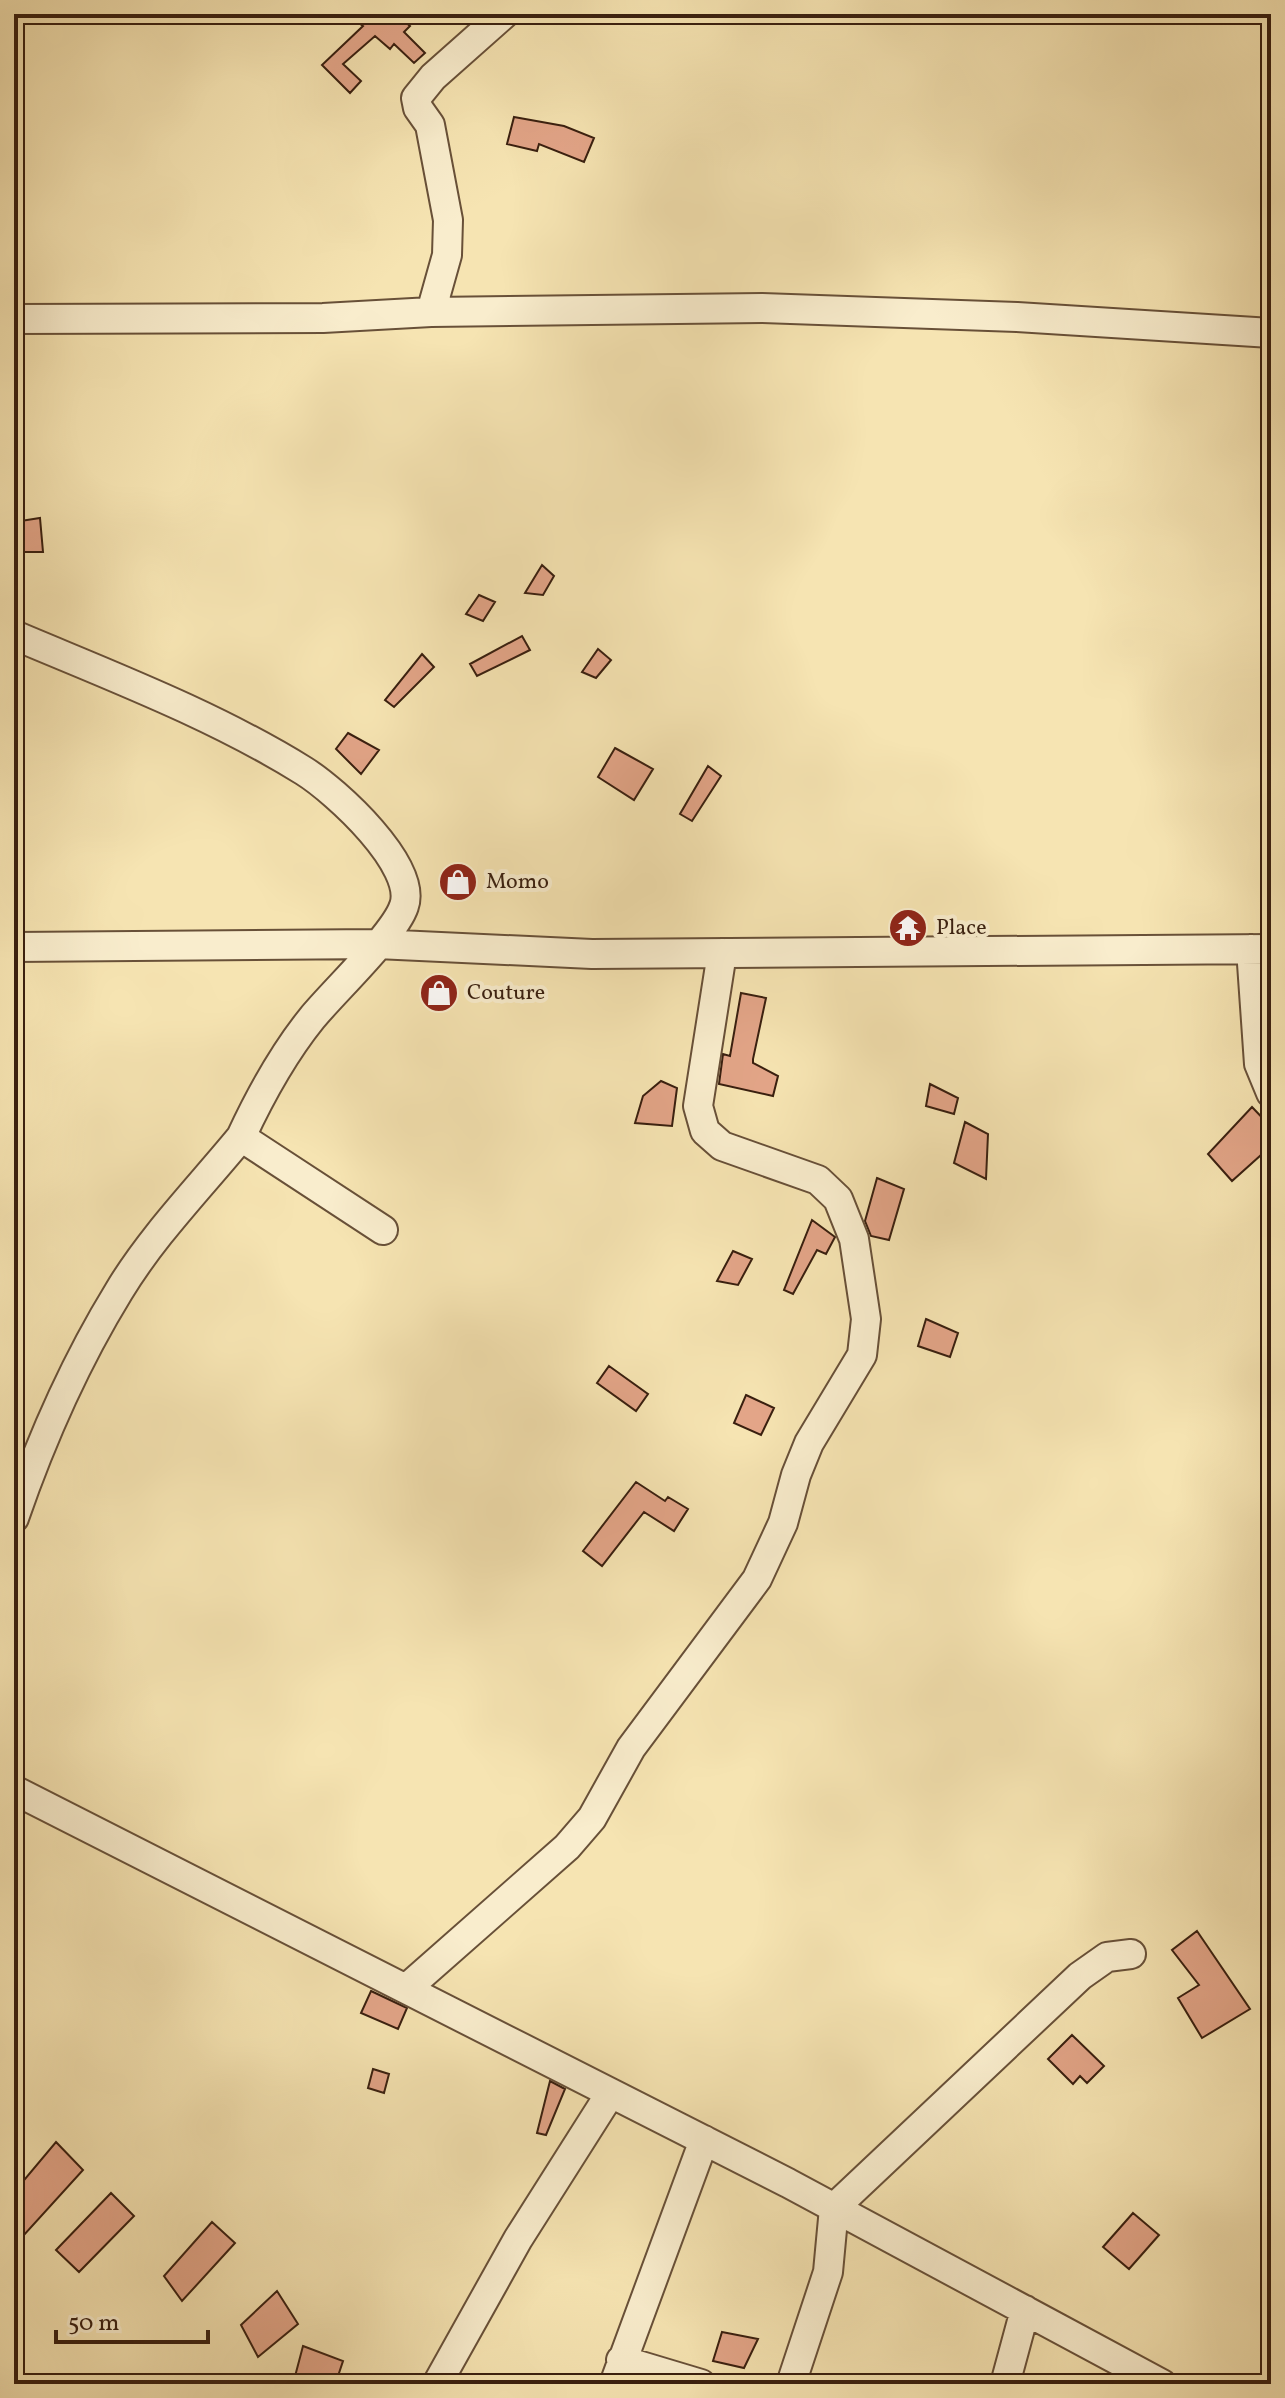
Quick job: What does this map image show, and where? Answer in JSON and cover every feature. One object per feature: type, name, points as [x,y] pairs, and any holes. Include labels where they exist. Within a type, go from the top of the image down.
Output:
[{"type":"street","points":[[431,312],[447,255],[448,220],[430,125],[418,108],[416,98],[433,77],[504,14]]},
{"type":"street","points":[[14,319],[323,318],[431,312],[819,309],[1017,317],[1271,333]]},
{"type":"street","points":[[14,635],[268,750],[309,774],[374,835],[405,879],[404,908],[311,1020],[260,1096],[241,1137],[120,1288],[78,1367],[27,1479],[14,1518]]},
{"type":"street","points":[[14,947],[377,944],[592,954],[1261,949],[1259,1064],[1271,1093]]},
{"type":"street","points":[[407,1988],[567,1847],[592,1818],[631,1748],[757,1579],[783,1523],[796,1475],[809,1443],[862,1355],[866,1319],[854,1239],[838,1199],[818,1180],[722,1146],[705,1131],[698,1106],[722,953]]},
{"type":"street","points":[[241,1137],[383,1230]]},
{"type":"street","points":[[14,1790],[704,2140],[1162,2384]]},
{"type":"street","points":[[791,2384],[828,2272],[834,2208],[1080,1976],[1107,1957],[1131,1954]]},
{"type":"street","points":[[437,2384],[518,2239],[610,2094]]},
{"type":"street","points":[[701,2384],[618,2372],[704,2140]]},
{"type":"street","points":[[1005,2384],[1025,2310]]},
{"type":"building","points":[[366,14],[396,14],[410,26],[404,32],[425,53],[414,63],[394,44],[390,49],[375,36],[343,64],[361,81],[350,93],[322,65],[363,26],[359,23]]},
{"type":"building","points":[[514,117],[564,126],[594,138],[584,162],[539,144],[537,151],[507,144]]},
{"type":"building","points":[[40,518],[43,552],[14,552],[14,522]]},
{"type":"building","points":[[542,565],[554,576],[543,595],[525,593]]},
{"type":"building","points":[[479,595],[495,602],[483,621],[466,614]]},
{"type":"building","points":[[522,636],[530,650],[477,676],[470,664]]},
{"type":"building","points":[[598,649],[611,660],[596,678],[582,672]]},
{"type":"building","points":[[422,654],[434,667],[394,707],[385,700]]},
{"type":"building","points":[[348,733],[379,750],[361,774],[336,749]]},
{"type":"building","points":[[615,748],[653,769],[634,800],[598,777]]},
{"type":"building","points":[[708,766],[721,776],[692,821],[680,814]]},
{"type":"building","points":[[741,993],[766,998],[753,1063],[778,1076],[773,1096],[719,1084],[723,1054],[730,1056]]},
{"type":"building","points":[[661,1081],[677,1088],[672,1126],[635,1123],[643,1096]]},
{"type":"building","points":[[930,1084],[958,1098],[954,1114],[926,1106]]},
{"type":"building","points":[[1252,1107],[1271,1127],[1271,1146],[1232,1181],[1208,1154]]},
{"type":"building","points":[[965,1122],[988,1134],[986,1179],[954,1163]]},
{"type":"building","points":[[877,1178],[904,1189],[889,1240],[871,1236],[865,1221]]},
{"type":"building","points":[[812,1220],[835,1237],[826,1254],[817,1250],[793,1294],[784,1290]]},
{"type":"building","points":[[733,1251],[752,1259],[738,1285],[717,1281]]},
{"type":"building","points":[[926,1319],[958,1333],[950,1357],[918,1346]]},
{"type":"building","points":[[609,1366],[648,1394],[636,1411],[597,1383]]},
{"type":"building","points":[[746,1395],[774,1408],[761,1435],[734,1423]]},
{"type":"building","points":[[636,1482],[665,1501],[668,1497],[688,1509],[674,1531],[644,1512],[602,1566],[583,1551]]},
{"type":"building","points":[[1197,1931],[1250,2009],[1202,2038],[1178,1998],[1199,1985],[1172,1950]]},
{"type":"building","points":[[371,1991],[407,2008],[398,2029],[361,2013]]},
{"type":"building","points":[[1072,2035],[1104,2066],[1087,2083],[1080,2076],[1073,2084],[1048,2059]]},
{"type":"building","points":[[373,2069],[389,2074],[384,2093],[368,2088]]},
{"type":"building","points":[[550,2081],[565,2089],[546,2135],[537,2133]]},
{"type":"building","points":[[56,2142],[83,2170],[14,2246],[14,2192]]},
{"type":"building","points":[[111,2193],[134,2216],[79,2272],[56,2250]]},
{"type":"building","points":[[1133,2213],[1159,2235],[1129,2269],[1103,2247]]},
{"type":"building","points":[[212,2222],[235,2243],[182,2301],[164,2276]]},
{"type":"building","points":[[277,2291],[298,2324],[258,2357],[241,2325]]},
{"type":"building","points":[[722,2332],[758,2339],[744,2368],[713,2361]]},
{"type":"building","points":[[303,2346],[343,2361],[337,2379],[327,2384],[293,2384]]},
{"type":"place","name":"Momo","points":[[458,882]]},
{"type":"place","name":"Place","points":[[908,928]]},
{"type":"place","name":"Couture","points":[[439,993]]}]
